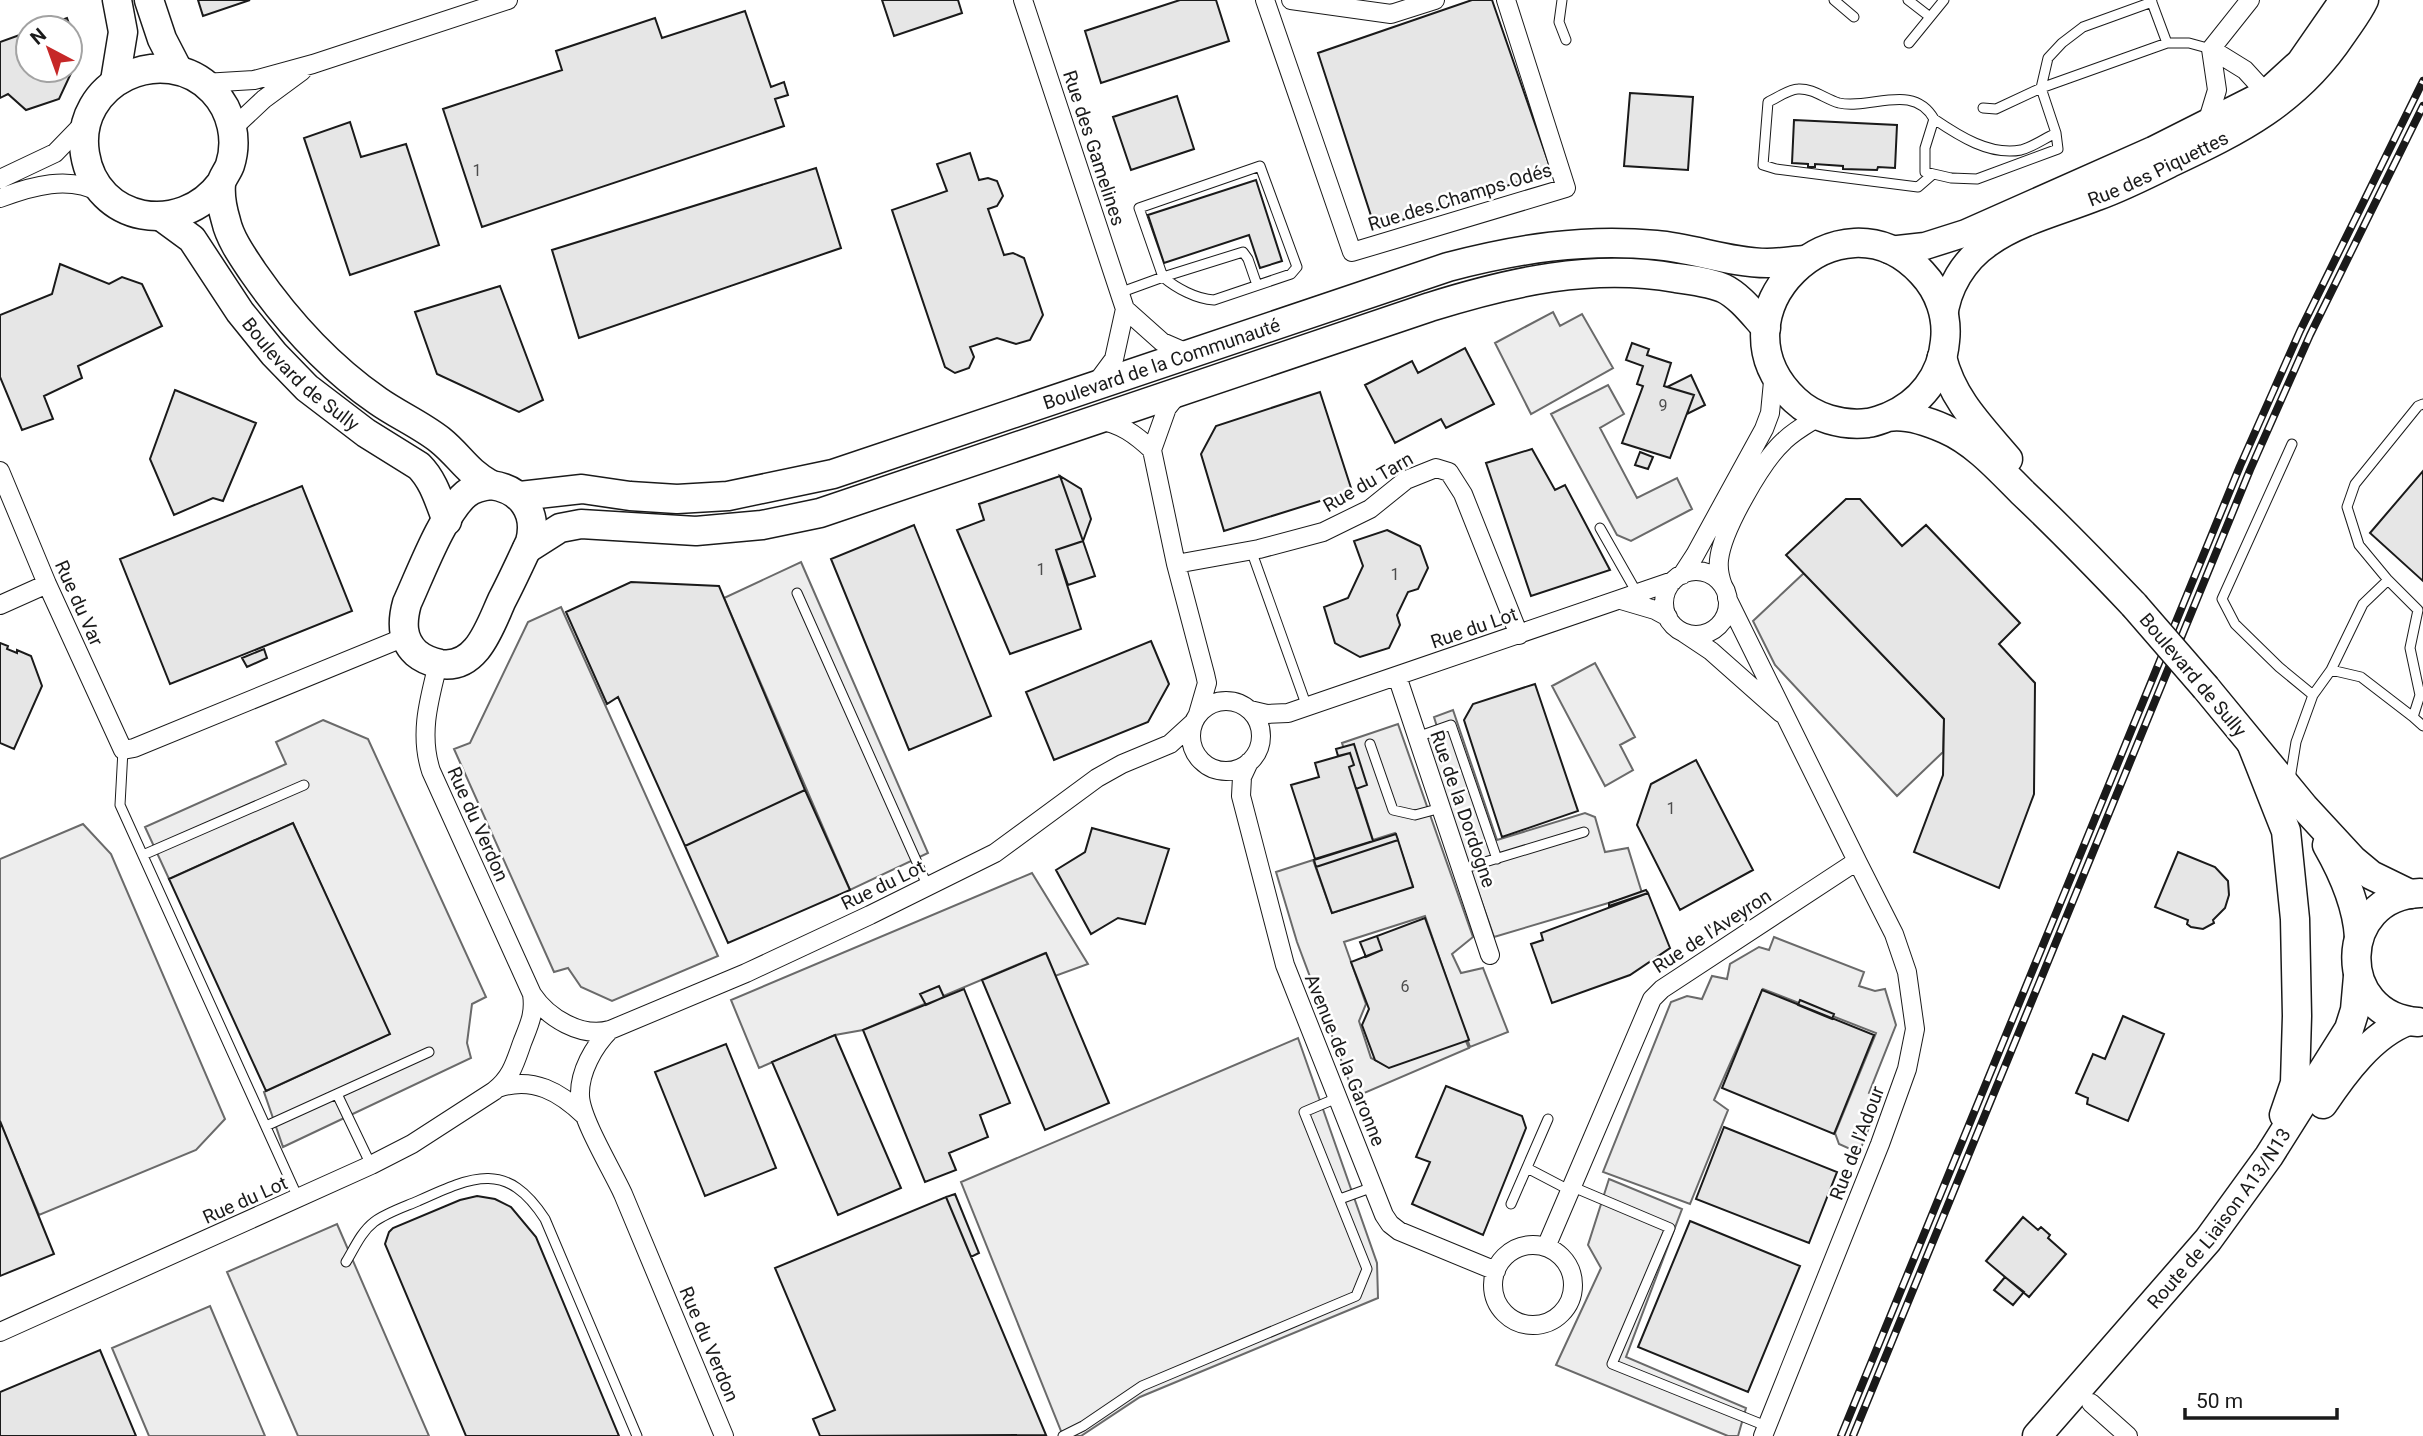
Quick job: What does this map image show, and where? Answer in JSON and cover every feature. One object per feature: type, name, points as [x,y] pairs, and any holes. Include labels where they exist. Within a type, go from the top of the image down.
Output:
[{"type":"main road","points":[[87,120],[96,101],[115,81],[123,32],[117,0]]},
{"type":"main road","points":[[149,0],[167,51],[178,70]]},
{"type":"main road","name":"Boulevard de Sully","points":[[87,120],[84,140],[86,160],[93,179],[105,195],[131,212],[162,217],[185,212],[199,205],[221,183],[231,161],[232,130],[220,100],[204,83],[178,70],[145,69],[115,81]]},
{"type":"main road","name":"Boulevard de Sully","points":[[221,183],[227,227],[242,256],[285,317],[376,400],[439,440],[466,467],[491,485],[503,487],[520,496]]},
{"type":"main road","name":"Boulevard de Sully","points":[[162,217],[191,239],[249,322],[274,354],[307,388],[426,473],[447,520]]},
{"type":"main road","name":"Boulevard de la Communauté","points":[[520,496],[582,489],[677,499],[728,496],[833,474],[1448,268],[1485,258],[1562,244],[1655,245],[1760,263],[1805,260]]},
{"type":"main road","points":[[1849,244],[1889,250],[1912,263],[1926,277],[1936,293],[1944,318],[1946,338],[1934,379],[1909,407],[1866,423],[1850,424],[1820,416],[1793,398],[1773,371],[1767,348],[1769,310],[1786,277],[1805,260],[1829,248],[1849,244]]},
{"type":"main road","name":"Boulevard de la Communauté","points":[[527,549],[561,528],[581,524],[696,531],[788,521],[849,504],[1482,291],[1576,274],[1631,272],[1708,284],[1731,293],[1766,328]]},
{"type":"main road","points":[[1942,357],[1954,393],[2078,545]]},
{"type":"main road","points":[[1888,417],[1927,423],[1962,438],[1994,464],[2078,545]]},
{"type":"main road","points":[[491,485],[465,494],[447,520],[407,603],[403,617],[405,637],[417,654],[438,664],[460,662],[478,649],[527,549],[533,527],[527,506],[520,496]]},
{"type":"main road","name":"Boulevard de Sully","points":[[2078,545],[2134,605],[2297,797]]},
{"type":"main road","points":[[2252,745],[2286,831],[2295,919],[2295,1083],[2269,1156]]},
{"type":"main road","points":[[2297,797],[2363,869],[2416,894]]},
{"type":"main road","points":[[2297,797],[2330,851],[2346,884],[2356,913],[2359,937],[2356,960],[2358,976],[2364,990],[2379,1008],[2415,1021]]},
{"type":"main road","points":[[2359,937],[2367,921],[2379,908],[2393,899],[2416,894]]},
{"type":"main road","name":"Route de Liaison A13/N13","points":[[2037,1436],[2208,1240],[2269,1156],[2349,1029],[2355,1010],[2358,976]]},
{"type":"main road","name":"Route de Liaison A13/N13","points":[[2062,1436],[2239,1231],[2346,1072],[2385,1034],[2415,1021]]},
{"type":"street","points":[[204,83],[254,80],[313,64],[508,0]]},
{"type":"street","name":"Rue des Gamelines","points":[[1023,0],[1122,301]]},
{"type":"street","name":"Rue des Champs Odés","points":[[1265,0],[1352,252],[1566,187],[1506,0]]},
{"type":"street","points":[[1291,0],[1391,14],[1435,0]]},
{"type":"street","name":"Rue des Piquettes","points":[[1944,318],[1948,296],[1957,277],[1989,242],[2009,231],[2150,174],[2229,136],[2301,62],[2343,0]]},
{"type":"street","name":"Rue des Piquettes","points":[[1889,250],[1925,246],[1966,233],[2207,123],[2262,105],[2302,85],[2329,55],[2365,0]]},
{"type":"street","points":[[2207,123],[2217,90],[2211,49],[2244,5]]},
{"type":"street","points":[[2211,49],[2245,70],[2262,105]]},
{"type":"street","points":[[232,130],[264,99],[313,64]]},
{"type":"street","points":[[0,179],[49,157],[64,146],[87,120]]},
{"type":"street","points":[[0,198],[46,184],[82,186],[105,195]]},
{"type":"street","points":[[1122,301],[1162,342],[1192,355]]},
{"type":"street","points":[[1093,387],[1114,359],[1122,301]]},
{"type":"street","points":[[1668,617],[1664,601],[1667,591],[1764,429],[1770,413],[1773,371]]},
{"type":"street","points":[[1181,391],[1167,408],[1152,450],[1176,564],[1207,683],[1191,743],[1208,765],[1236,769],[1249,762]]},
{"type":"street","points":[[1683,632],[1699,635],[1714,629],[1724,619],[1727,610],[1719,561],[1723,542],[1761,470],[1784,441],[1820,416]]},
{"type":"street","points":[[1095,420],[1129,431],[1152,450]]},
{"type":"street","name":"Rue du Tarn","points":[[1176,564],[1251,550],[1323,532],[1370,509],[1406,481],[1436,468],[1449,472],[1463,494],[1519,635]]},
{"type":"street","name":"Rue du Var","points":[[0,471],[47,584],[122,750]]},
{"type":"street","points":[[1677,578],[1693,572],[1703,572],[1715,578],[1725,592],[1857,861]]},
{"type":"street","name":"Rue du Lot","points":[[1289,713],[1677,578]]},
{"type":"street","points":[[0,605],[47,584]]},
{"type":"street","points":[[1629,596],[1668,617],[1789,720]]},
{"type":"street","points":[[122,750],[134,748],[405,637]]},
{"type":"street","name":"Rue du Verdon","points":[[438,664],[424,727],[425,753],[532,994]]},
{"type":"street","points":[[1205,674],[1231,701],[1250,710],[1267,715],[1289,713]]},
{"type":"street","name":"Rue de la Dordogne","points":[[1397,676],[1490,955]]},
{"type":"street","points":[[1196,718],[1215,702],[1231,701]]},
{"type":"street","points":[[1250,710],[1258,723],[1261,738]]},
{"type":"street","points":[[1241,796],[1241,777],[1256,753],[1261,738],[1289,713]]},
{"type":"street","name":"Rue du Lot","points":[[610,1030],[740,976],[995,853],[1097,778],[1180,737],[1196,718]]},
{"type":"street","points":[[1158,750],[1181,751],[1208,765],[1232,783],[1241,796]]},
{"type":"street","name":"Avenue de la Garonne","points":[[1241,796],[1285,965],[1384,1215],[1399,1231],[1496,1271]]},
{"type":"street","name":"Rue de l'Aveyron","points":[[1546,1247],[1643,1016],[1655,994],[1857,861]]},
{"type":"street","name":"Rue de l'Adour","points":[[1765,1431],[1880,1144],[1907,1069],[1915,1029],[1908,972],[1894,934],[1857,861]]},
{"type":"street","points":[[532,994],[542,1009],[559,1021],[593,1033],[610,1030]]},
{"type":"street","points":[[497,1088],[510,1074],[520,1054],[534,1008],[532,994]]},
{"type":"street","points":[[527,1034],[539,1024],[559,1021]]},
{"type":"street","points":[[497,1088],[511,1084],[571,1086],[588,1064],[587,1041],[578,1029]]},
{"type":"street","points":[[585,1116],[580,1094],[588,1064],[594,1047],[610,1030]]},
{"type":"street","points":[[520,1054],[523,1069],[585,1116]]},
{"type":"street","name":"Rue du Lot","points":[[0,1332],[371,1166],[412,1144],[497,1088]]},
{"type":"street","name":"Rue du Verdon","points":[[585,1116],[622,1191],[724,1436]]},
{"type":"street","points":[[1522,1246],[1546,1247],[1559,1253],[1568,1263],[1574,1290],[1570,1303],[1562,1314],[1551,1322],[1524,1325],[1511,1319],[1495,1298],[1493,1284],[1496,1271],[1502,1260],[1522,1246]]},
{"type":"street","points":[[2091,1403],[2127,1436]]},
{"type":"lane","points":[[1562,0],[1559,22],[1566,40]]},
{"type":"lane","points":[[1834,0],[1854,17]]},
{"type":"lane","points":[[1908,0],[1930,17]]},
{"type":"lane","points":[[1909,43],[1944,0]]},
{"type":"lane","points":[[1934,119],[1926,148],[1925,172],[1951,178],[1977,179],[2058,149],[2056,133],[2041,88],[2048,58],[2083,27],[2152,1],[2167,43]]},
{"type":"lane","points":[[1983,108],[1996,109],[2041,88],[2167,43],[2189,43],[2211,49]]},
{"type":"lane","points":[[1933,174],[1918,187],[1776,169],[1763,164],[1768,102],[1796,89],[1811,91],[1840,103],[1905,98],[1929,109],[1934,119],[1963,139],[2004,151],[2024,150],[2056,133]]},
{"type":"lane","points":[[1260,166],[1297,267],[1291,274],[1214,300],[1172,285],[1163,277],[1139,208],[1260,166]]},
{"type":"lane","points":[[1122,301],[1163,277],[1243,252],[1257,285]]},
{"type":"lane","points":[[2413,717],[2420,695],[2410,648],[2418,610],[2359,545],[2347,507],[2355,484],[2418,406],[2423,404]]},
{"type":"lane","points":[[2292,444],[2222,599],[2235,624],[2279,667],[2313,695]]},
{"type":"lane","points":[[1600,528],[1629,596]]},
{"type":"lane","points":[[1251,550],[1307,707]]},
{"type":"lane","points":[[2297,797],[2296,742],[2313,695],[2331,670],[2363,604],[2388,580]]},
{"type":"lane","points":[[797,593],[928,887]]},
{"type":"lane","points":[[2331,670],[2361,677],[2423,726]]},
{"type":"lane","points":[[1417,737],[1451,725],[1497,859]]},
{"type":"lane","points":[[1370,744],[1393,810],[1415,815],[1441,808]]},
{"type":"lane","points":[[122,750],[120,805],[299,1200]]},
{"type":"lane","points":[[143,855],[304,785]]},
{"type":"lane","points":[[1461,869],[1584,832]]},
{"type":"lane","points":[[266,1126],[429,1052]]},
{"type":"lane","points":[[337,1094],[371,1166]]},
{"type":"lane","points":[[1063,1436],[1083,1426],[1143,1386],[1356,1296],[1367,1269],[1304,1112],[1337,1098]]},
{"type":"lane","points":[[1511,1204],[1548,1119]]},
{"type":"lane","points":[[1527,1168],[1670,1228],[1612,1364],[1765,1431]]},
{"type":"lane","points":[[346,1262],[362,1235],[376,1220],[455,1185],[483,1178],[504,1180],[521,1189],[533,1200],[545,1219],[637,1436]]},
{"type":"lane","points":[[1340,1199],[1373,1187]]},
{"type":"shaded area","points":[[1553,312],[1560,326],[1582,314],[1613,368],[1531,414],[1495,343]]},
{"type":"shaded area","points":[[1608,385],[1624,414],[1600,428],[1637,498],[1677,478],[1692,509],[1631,541],[1617,535],[1551,414]]},
{"type":"shaded area","points":[[801,562],[928,853],[850,890],[724,598]]},
{"type":"shaded area","points":[[1804,573],[1944,719],[1943,752],[1897,796],[1775,665],[1753,621]]},
{"type":"shaded area","points":[[561,607],[718,956],[612,1001],[581,987],[568,968],[554,972],[454,749],[470,743],[528,622]]},
{"type":"shaded area","points":[[1595,663],[1635,737],[1620,745],[1633,770],[1605,786],[1552,686]]},
{"type":"shaded area","points":[[1453,710],[1497,840],[1585,813],[1595,817],[1605,852],[1628,848],[1642,893],[1494,937],[1423,735],[1438,730],[1434,717]]},
{"type":"shaded area","points":[[323,720],[368,739],[486,997],[472,1004],[467,1043],[471,1058],[283,1147],[264,1092],[389,1034],[293,823],[169,879],[145,827],[286,764],[276,742]]},
{"type":"shaded area","points":[[1398,724],[1473,937],[1452,954],[1461,973],[1483,968],[1508,1032],[1470,1047],[1425,916],[1344,942],[1366,1004],[1359,1021],[1371,1058],[1385,1065],[1464,1037],[1469,1048],[1355,1097],[1297,942],[1276,872],[1313,860],[1332,913],[1413,886],[1395,833],[1373,840],[1342,743]]},
{"type":"shaded area","points":[[83,824],[111,854],[225,1119],[196,1150],[39,1215],[0,1123],[0,859]]},
{"type":"shaded area","points":[[1032,873],[1088,964],[1055,976],[1045,953],[863,1030],[835,1035],[759,1068],[731,1000]]},
{"type":"shaded area","points":[[1774,937],[1864,972],[1859,986],[1875,991],[1885,989],[1896,1025],[1869,1093],[1881,1097],[1859,1153],[1839,1144],[1835,1133],[1876,1033],[1763,989],[1714,1100],[1728,1110],[1690,1204],[1603,1172],[1671,1002],[1687,996],[1702,999],[1712,976],[1727,979],[1730,964],[1759,947],[1769,950]]},
{"type":"shaded area","points":[[1298,1038],[1377,1263],[1378,1298],[1140,1397],[1081,1436],[1063,1436],[961,1182]]},
{"type":"shaded area","points":[[1609,1179],[1682,1209],[1626,1357],[1746,1408],[1738,1436],[1728,1436],[1556,1365],[1601,1268],[1588,1245]]},
{"type":"shaded area","points":[[337,1224],[429,1436],[298,1436],[227,1272]]},
{"type":"shaded area","points":[[210,1306],[265,1436],[149,1436],[112,1348]]},
{"type":"building","points":[[198,0],[250,0],[203,16]]},
{"type":"building","points":[[882,0],[958,0],[962,13],[894,36]]},
{"type":"building","points":[[1180,0],[1216,0],[1229,41],[1101,83],[1085,31]]},
{"type":"building","points":[[1472,0],[1492,0],[1551,170],[1462,202],[1375,228],[1318,53]]},
{"type":"building","points":[[745,11],[771,87],[784,82],[788,95],[775,99],[784,126],[482,227],[443,109],[562,70],[556,51],[655,18],[662,38]]},
{"type":"building","points":[[14,37],[14,84],[66,84],[59,99],[26,110],[8,94],[0,98],[0,42]]},
{"type":"building","points":[[1630,93],[1693,97],[1688,170],[1624,166]]},
{"type":"building","points":[[1177,96],[1194,149],[1131,170],[1113,117]]},
{"type":"building","points":[[1794,120],[1897,125],[1895,168],[1843,169],[1843,166],[1815,164],[1815,167],[1808,167],[1808,164],[1792,163]]},
{"type":"building","points":[[350,122],[361,157],[406,144],[439,245],[350,275],[304,138]]},
{"type":"building","points":[[970,153],[979,180],[988,178],[997,181],[1003,196],[997,206],[988,209],[1004,255],[1013,253],[1024,258],[1043,315],[1030,340],[1016,344],[997,338],[970,347],[974,357],[969,368],[955,373],[945,367],[892,210],[947,191],[937,164]]},
{"type":"building","points":[[816,168],[841,248],[579,338],[552,250]]},
{"type":"building","points":[[1256,180],[1282,261],[1260,268],[1249,235],[1164,263],[1148,215]]},
{"type":"building","points":[[60,264],[109,284],[122,277],[142,284],[162,326],[78,366],[82,378],[44,396],[53,419],[22,430],[0,377],[0,315],[52,294]]},
{"type":"building","points":[[500,286],[543,400],[519,412],[437,374],[415,312]]},
{"type":"building","points":[[1632,343],[1649,349],[1647,355],[1671,363],[1664,386],[1694,395],[1670,458],[1622,443],[1643,386],[1637,384],[1643,366],[1626,360]]},
{"type":"building","points":[[1465,348],[1494,404],[1446,428],[1441,419],[1395,443],[1365,385],[1412,361],[1418,373]]},
{"type":"building","points":[[1691,375],[1705,405],[1687,414],[1694,395],[1667,387]]},
{"type":"building","points":[[175,390],[256,423],[223,501],[213,498],[174,515],[150,459]]},
{"type":"building","points":[[1320,392],[1352,491],[1224,531],[1201,454],[1216,426]]},
{"type":"building","points":[[1532,449],[1555,490],[1565,485],[1610,570],[1531,596],[1486,463]]},
{"type":"building","points":[[1640,452],[1653,457],[1648,469],[1635,465]]},
{"type":"building","points":[[2423,471],[2423,581],[2370,533]]},
{"type":"building","points":[[1060,476],[1083,541],[1056,550],[1081,629],[1010,654],[957,530],[984,520],[979,504]]},
{"type":"building","points":[[1060,476],[1081,489],[1091,519],[1083,541]]},
{"type":"building","points":[[302,486],[352,611],[170,684],[120,559]]},
{"type":"building","points":[[1846,499],[1860,499],[1902,546],[1926,525],[2020,623],[1999,644],[2035,683],[2034,794],[1999,888],[1914,852],[1943,775],[1944,719],[1786,555]]},
{"type":"building","points":[[914,525],[991,716],[909,750],[831,559]]},
{"type":"building","points":[[1387,530],[1420,546],[1428,568],[1418,589],[1408,592],[1397,615],[1400,625],[1389,648],[1360,657],[1335,643],[1324,607],[1348,598],[1363,566],[1354,541]]},
{"type":"building","points":[[1083,541],[1095,576],[1068,585],[1056,550]]},
{"type":"building","points":[[631,582],[719,586],[805,790],[685,846],[618,697],[607,704],[566,612]]},
{"type":"building","points":[[1151,641],[1169,684],[1148,722],[1054,760],[1026,692]]},
{"type":"building","points":[[0,643],[8,646],[7,649],[31,656],[42,686],[14,749],[0,743]]},
{"type":"building","points":[[264,649],[267,658],[247,667],[242,658]]},
{"type":"building","points":[[1535,684],[1578,811],[1502,837],[1464,720],[1473,704]]},
{"type":"building","points":[[1354,744],[1367,785],[1356,789],[1349,767],[1354,765],[1350,753],[1338,756],[1336,749]]},
{"type":"building","points":[[1350,753],[1354,765],[1349,767],[1373,841],[1315,859],[1291,785],[1319,777],[1315,763]]},
{"type":"building","points":[[1696,760],[1753,870],[1680,910],[1637,825],[1651,784]]},
{"type":"building","points":[[805,790],[850,890],[728,943],[685,846]]},
{"type":"building","points":[[293,823],[390,1034],[266,1091],[169,879]]},
{"type":"building","points":[[1092,828],[1169,849],[1145,924],[1118,918],[1091,934],[1056,870],[1085,852]]},
{"type":"building","points":[[1396,834],[1398,840],[1316,867],[1314,860]]},
{"type":"building","points":[[1398,840],[1413,887],[1332,913],[1316,867]]},
{"type":"building","points":[[2178,852],[2215,867],[2228,881],[2229,895],[2225,908],[2213,920],[2214,923],[2203,929],[2191,927],[2187,924],[2188,920],[2155,907]]},
{"type":"building","points":[[1646,890],[1648,893],[1609,906],[1609,903]]},
{"type":"building","points":[[1648,893],[1670,948],[1630,975],[1552,1003],[1531,944],[1543,940],[1541,933]]},
{"type":"building","points":[[1425,918],[1469,1040],[1389,1068],[1375,1060],[1362,1025],[1369,1009],[1351,962],[1382,950],[1377,936]]},
{"type":"building","points":[[1377,936],[1382,950],[1366,957],[1360,942]]},
{"type":"building","points":[[1046,953],[1109,1103],[1045,1130],[982,980]]},
{"type":"building","points":[[939,986],[944,997],[926,1005],[920,994]]},
{"type":"building","points":[[964,989],[1010,1103],[980,1115],[988,1137],[949,1153],[956,1170],[925,1182],[863,1030]]},
{"type":"building","points":[[1762,990],[1874,1035],[1834,1134],[1722,1088]]},
{"type":"building","points":[[1800,1000],[1834,1014],[1832,1019],[1798,1005]]},
{"type":"building","points":[[2123,1016],[2164,1034],[2128,1121],[2087,1104],[2088,1098],[2076,1093],[2093,1054],[2105,1059]]},
{"type":"building","points":[[835,1035],[901,1188],[838,1215],[772,1062]]},
{"type":"building","points":[[726,1044],[776,1168],[705,1196],[655,1072]]},
{"type":"building","points":[[1446,1086],[1522,1116],[1526,1128],[1483,1235],[1412,1204],[1430,1162],[1416,1157]]},
{"type":"building","points":[[0,1121],[54,1254],[0,1276]]},
{"type":"building","points":[[1724,1127],[1837,1172],[1809,1243],[1696,1199]]},
{"type":"building","points":[[955,1194],[979,1253],[971,1257],[946,1197]]},
{"type":"building","points":[[477,1196],[495,1199],[511,1207],[536,1237],[619,1436],[466,1436],[385,1244],[393,1228],[460,1200]]},
{"type":"building","points":[[946,1197],[1046,1435],[820,1436],[813,1419],[835,1410],[775,1268]]},
{"type":"building","points":[[2023,1217],[2038,1230],[2041,1227],[2050,1235],[2048,1238],[2066,1254],[2029,1297],[1986,1261]]},
{"type":"building","points":[[1690,1221],[1800,1266],[1748,1392],[1638,1347]]},
{"type":"building","points":[[2005,1277],[2024,1292],[2013,1305],[1994,1290]]},
{"type":"building","points":[[100,1350],[136,1436],[0,1436],[0,1392]]},
{"type":"railway","points":[[1841,1436],[2240,466],[2300,331],[2423,81]]},
{"type":"railway","points":[[1853,1436],[2250,470],[2310,335],[2423,106]]}]
